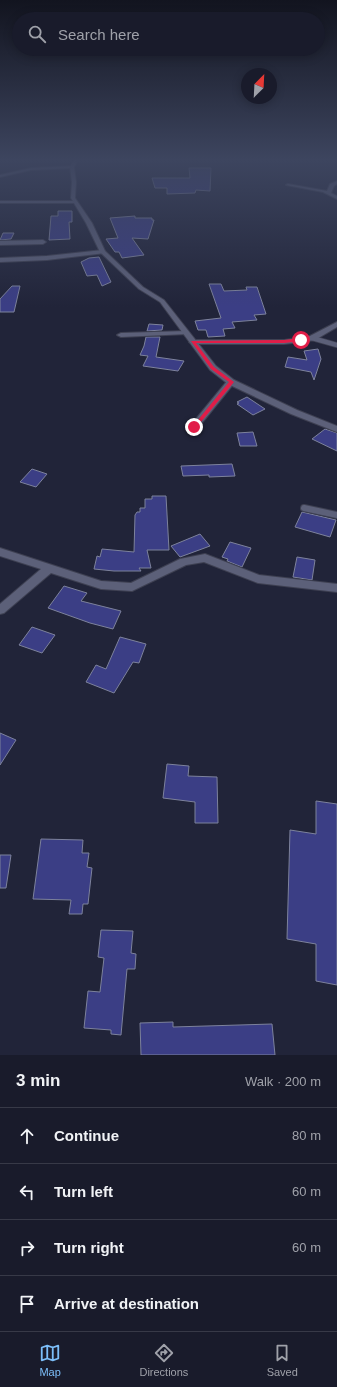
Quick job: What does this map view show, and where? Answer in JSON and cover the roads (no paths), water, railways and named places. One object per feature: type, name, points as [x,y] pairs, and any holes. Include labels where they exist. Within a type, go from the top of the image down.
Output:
[{"type":"street","points":[[79,208],[103,252],[141,288],[162,301],[212,368],[231,382],[294,412],[337,429]]},
{"type":"street","points":[[0,243],[43,242]]},
{"type":"street","points":[[0,260],[47,258],[103,252]]},
{"type":"street","points":[[193,342],[284,342],[312,338],[337,324]]},
{"type":"street","points":[[121,334],[186,333]]},
{"type":"street","points":[[194,427],[231,382]]},
{"type":"street","points":[[0,552],[101,585],[132,587],[184,562],[205,558],[258,579],[337,588]]},
{"type":"street","points":[[0,610],[49,568]]},
{"type":"lane","points":[[312,338],[337,345]]},
{"type":"lane","points":[[304,508],[337,515]]}]
